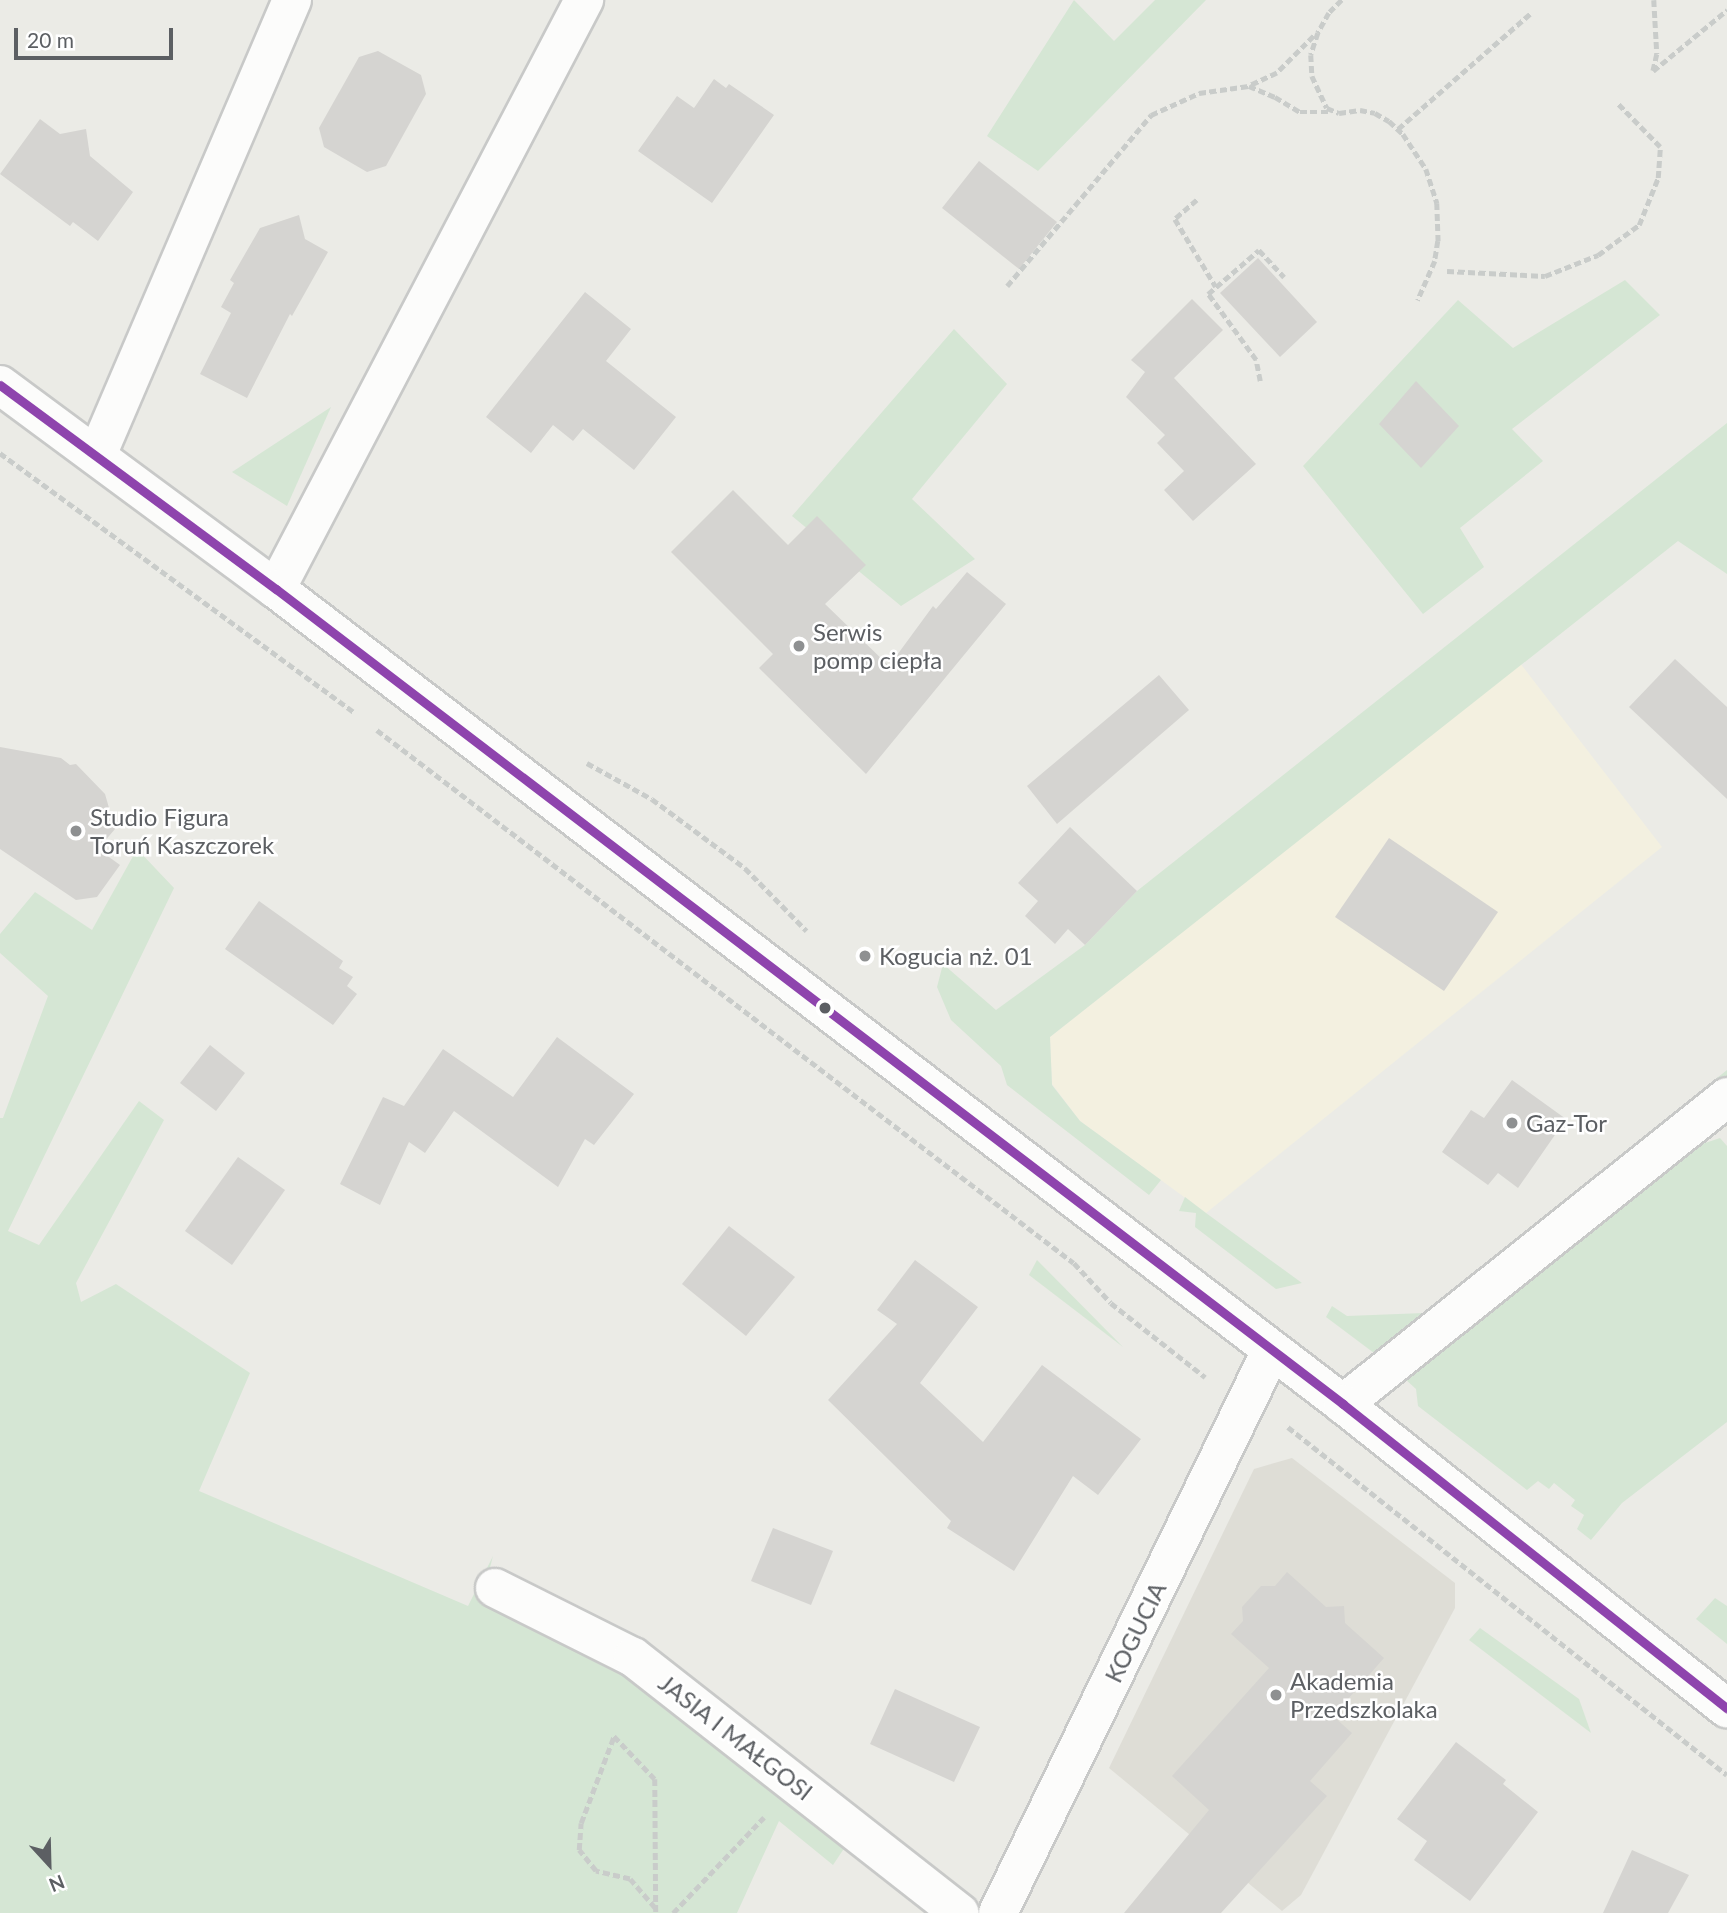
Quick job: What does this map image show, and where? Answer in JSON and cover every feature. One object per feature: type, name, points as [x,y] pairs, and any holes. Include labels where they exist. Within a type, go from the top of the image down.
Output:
[{"type":"street","points":[[97,455],[292,0]]},
{"type":"street","points":[[276,589],[584,0]]},
{"type":"street","points":[[0,385],[276,589],[1343,1404],[1727,1708]]},
{"type":"street","points":[[1343,1404],[1727,1097]]},
{"type":"street","name":"KOGUCIA","points":[[998,1913],[1271,1351]]},
{"type":"street","name":"JASIA I MAŁGOSI","points":[[495,1588],[633,1657],[960,1913]]},
{"type":"path","points":[[1007,286],[1151,115],[1199,93],[1249,86],[1278,73],[1300,53],[1342,0]]},
{"type":"path","points":[[1654,0],[1657,54],[1653,71],[1727,10]]},
{"type":"path","points":[[1398,129],[1530,14]]},
{"type":"path","points":[[1321,24],[1311,55],[1312,76],[1320,99],[1332,112]]},
{"type":"path","points":[[1249,86],[1300,112],[1375,113],[1398,129],[1426,169],[1437,203],[1439,220],[1435,261],[1418,300]]},
{"type":"path","points":[[1447,271],[1545,276],[1598,255],[1639,225],[1658,178],[1660,148],[1618,104]]},
{"type":"path","points":[[1197,200],[1175,219],[1216,287]]},
{"type":"path","points":[[1260,381],[1256,360],[1208,294],[1259,250],[1284,277]]},
{"type":"path","points":[[0,453],[364,720]]},
{"type":"path","points":[[375,729],[1074,1263],[1111,1303],[1207,1379]]},
{"type":"path","points":[[1138,1325],[1143,1317]]},
{"type":"path","points":[[1287,1427],[1727,1775]]},
{"type":"path","points":[[614,1736],[655,1779],[656,1910],[630,1879],[596,1871],[579,1850],[581,1823],[614,1736]]},
{"type":"path","points":[[673,1913],[796,1784]]},
{"type":"shaded area","points":[[1520,663],[1662,847],[1206,1213],[1080,1121],[1052,1084],[1050,1037]]},
{"type":"shaded area","name":"Akademia Przedszkolaka","points":[[1292,1458],[1455,1583],[1455,1608],[1301,1895],[1282,1911],[1109,1768],[1254,1469]]},
{"type":"green space","points":[[1074,0],[1114,41],[1155,0],[1206,0],[1038,171],[987,136]]},
{"type":"green space","points":[[1625,280],[1660,315],[1512,429],[1543,461],[1460,528],[1484,567],[1423,614],[1303,466],[1458,300],[1513,348]]},
{"type":"green space","points":[[954,329],[1007,384],[912,499],[975,559],[901,606],[792,516]]},
{"type":"green space","points":[[331,407],[287,506],[232,472]]},
{"type":"green space","points":[[1727,423],[1727,574],[1678,541],[1050,1037],[1052,1085],[1080,1121],[1161,1180],[1149,1195],[1007,1085],[1001,1066],[951,1020],[937,987],[943,964],[996,1010],[1085,945],[1137,891]]},
{"type":"green space","points":[[137,849],[174,888],[8,1231],[39,1245],[139,1101],[164,1120],[76,1283],[81,1302],[116,1284],[250,1373],[199,1491],[468,1606],[493,1556],[483,1594],[621,1667],[847,1844],[833,1865],[779,1821],[737,1913],[0,1913],[0,1118],[3,1118],[48,996],[0,953],[0,934],[35,892],[92,930]]},
{"type":"green space","points":[[1727,1070],[1727,1078],[1406,1342],[1374,1353],[1326,1317],[1332,1306],[1347,1316],[1424,1313]]},
{"type":"green space","points":[[1720,1138],[1727,1146],[1727,1422],[1622,1503],[1591,1540],[1577,1529],[1584,1515],[1571,1506],[1575,1500],[1554,1483],[1549,1489],[1538,1481],[1527,1490],[1418,1406],[1416,1389],[1405,1379],[1417,1368],[1427,1364],[1451,1339],[1699,1145]]},
{"type":"green space","points":[[1185,1197],[1302,1283],[1276,1289],[1195,1227],[1196,1213],[1179,1211]]},
{"type":"green space","points":[[1037,1260],[1123,1347],[1029,1275]]},
{"type":"green space","points":[[1715,1598],[1727,1606],[1727,1644],[1696,1619]]},
{"type":"green space","points":[[1480,1628],[1579,1699],[1591,1733],[1469,1640]]},
{"type":"building","points":[[378,51],[421,75],[426,94],[386,166],[367,172],[324,147],[319,128],[359,57]]},
{"type":"building","points":[[714,79],[726,88],[729,84],[774,115],[712,203],[638,151],[677,96],[694,108]]},
{"type":"building","points":[[40,119],[60,134],[86,129],[90,156],[133,192],[98,241],[73,222],[70,226],[0,174]]},
{"type":"building","points":[[979,161],[1057,222],[1019,269],[942,208]]},
{"type":"building","points":[[299,215],[305,239],[328,252],[292,316],[290,314],[247,398],[200,374],[231,313],[221,307],[234,283],[230,280],[260,228]]},
{"type":"building","points":[[1258,258],[1317,322],[1280,357],[1220,293]]},
{"type":"building","points":[[585,292],[631,329],[606,361],[676,417],[634,470],[583,429],[573,441],[553,425],[531,453],[486,417]]},
{"type":"building","points":[[1192,299],[1223,330],[1174,378],[1256,464],[1193,521],[1164,490],[1184,471],[1157,443],[1165,435],[1126,397],[1145,372],[1131,360]]},
{"type":"building","points":[[1416,381],[1459,426],[1421,468],[1379,424]]},
{"type":"building","points":[[733,490],[788,545],[817,516],[866,565],[825,604],[889,666],[933,606],[936,609],[967,572],[1006,604],[866,774],[759,668],[773,654],[671,552]]},
{"type":"building","points":[[1675,659],[1727,707],[1727,799],[1629,707]]},
{"type":"building","points":[[1159,675],[1189,710],[1057,824],[1027,786]]},
{"type":"building","points":[[0,747],[61,758],[70,765],[76,764],[105,794],[115,829],[98,849],[120,865],[97,897],[76,900],[0,849]]},
{"type":"building","points":[[1070,827],[1137,891],[1085,945],[1068,929],[1055,944],[1025,916],[1038,901],[1018,883]]},
{"type":"building","points":[[1389,838],[1498,912],[1444,991],[1335,917]]},
{"type":"building","points":[[259,901],[343,961],[339,968],[353,977],[347,986],[357,994],[333,1025],[225,949]]},
{"type":"building","points":[[557,1037],[634,1094],[594,1145],[585,1139],[558,1187],[454,1111],[425,1153],[409,1142],[380,1205],[340,1184],[383,1097],[404,1106],[443,1049],[513,1097]]},
{"type":"building","points":[[210,1045],[245,1073],[216,1111],[180,1083]]},
{"type":"building","points":[[1512,1080],[1566,1119],[1518,1188],[1498,1173],[1488,1185],[1442,1152],[1471,1110],[1484,1118]]},
{"type":"building","points":[[238,1157],[285,1190],[232,1265],[185,1231]]},
{"type":"building","points":[[729,1226],[795,1277],[746,1336],[682,1284]]},
{"type":"building","points":[[915,1260],[978,1307],[920,1383],[983,1442],[1042,1365],[1141,1439],[1098,1495],[1073,1476],[1014,1571],[947,1528],[951,1521],[828,1400],[897,1324],[877,1310]]},
{"type":"building","points":[[773,1528],[833,1551],[811,1605],[751,1581]]},
{"type":"building","points":[[1287,1572],[1326,1607],[1344,1606],[1345,1623],[1384,1658],[1333,1716],[1352,1733],[1310,1781],[1327,1796],[1221,1913],[1124,1913],[1209,1810],[1172,1776],[1269,1668],[1231,1634],[1243,1621],[1242,1607],[1261,1586],[1275,1586]]},
{"type":"building","points":[[895,1689],[980,1727],[954,1782],[870,1744]]},
{"type":"building","points":[[1456,1742],[1506,1780],[1503,1784],[1538,1812],[1470,1901],[1414,1860],[1427,1841],[1397,1819]]},
{"type":"building","points":[[1632,1850],[1689,1875],[1668,1913],[1603,1913]]},
{"type":"transit line","points":[[0,385],[276,589],[1343,1404],[1727,1708]]},
{"type":"place","name":"Serwis pomp ciepła","points":[[799,646]]},
{"type":"place","name":"Studio Figura Toruń Kaszczorek","points":[[76,831]]},
{"type":"place","name":"Kogucia nż. 01","points":[[865,956]]},
{"type":"place","name":"Gaz-Tor","points":[[1512,1123]]},
{"type":"place","name":"Akademia Przedszkolaka","points":[[1276,1695]]}]
